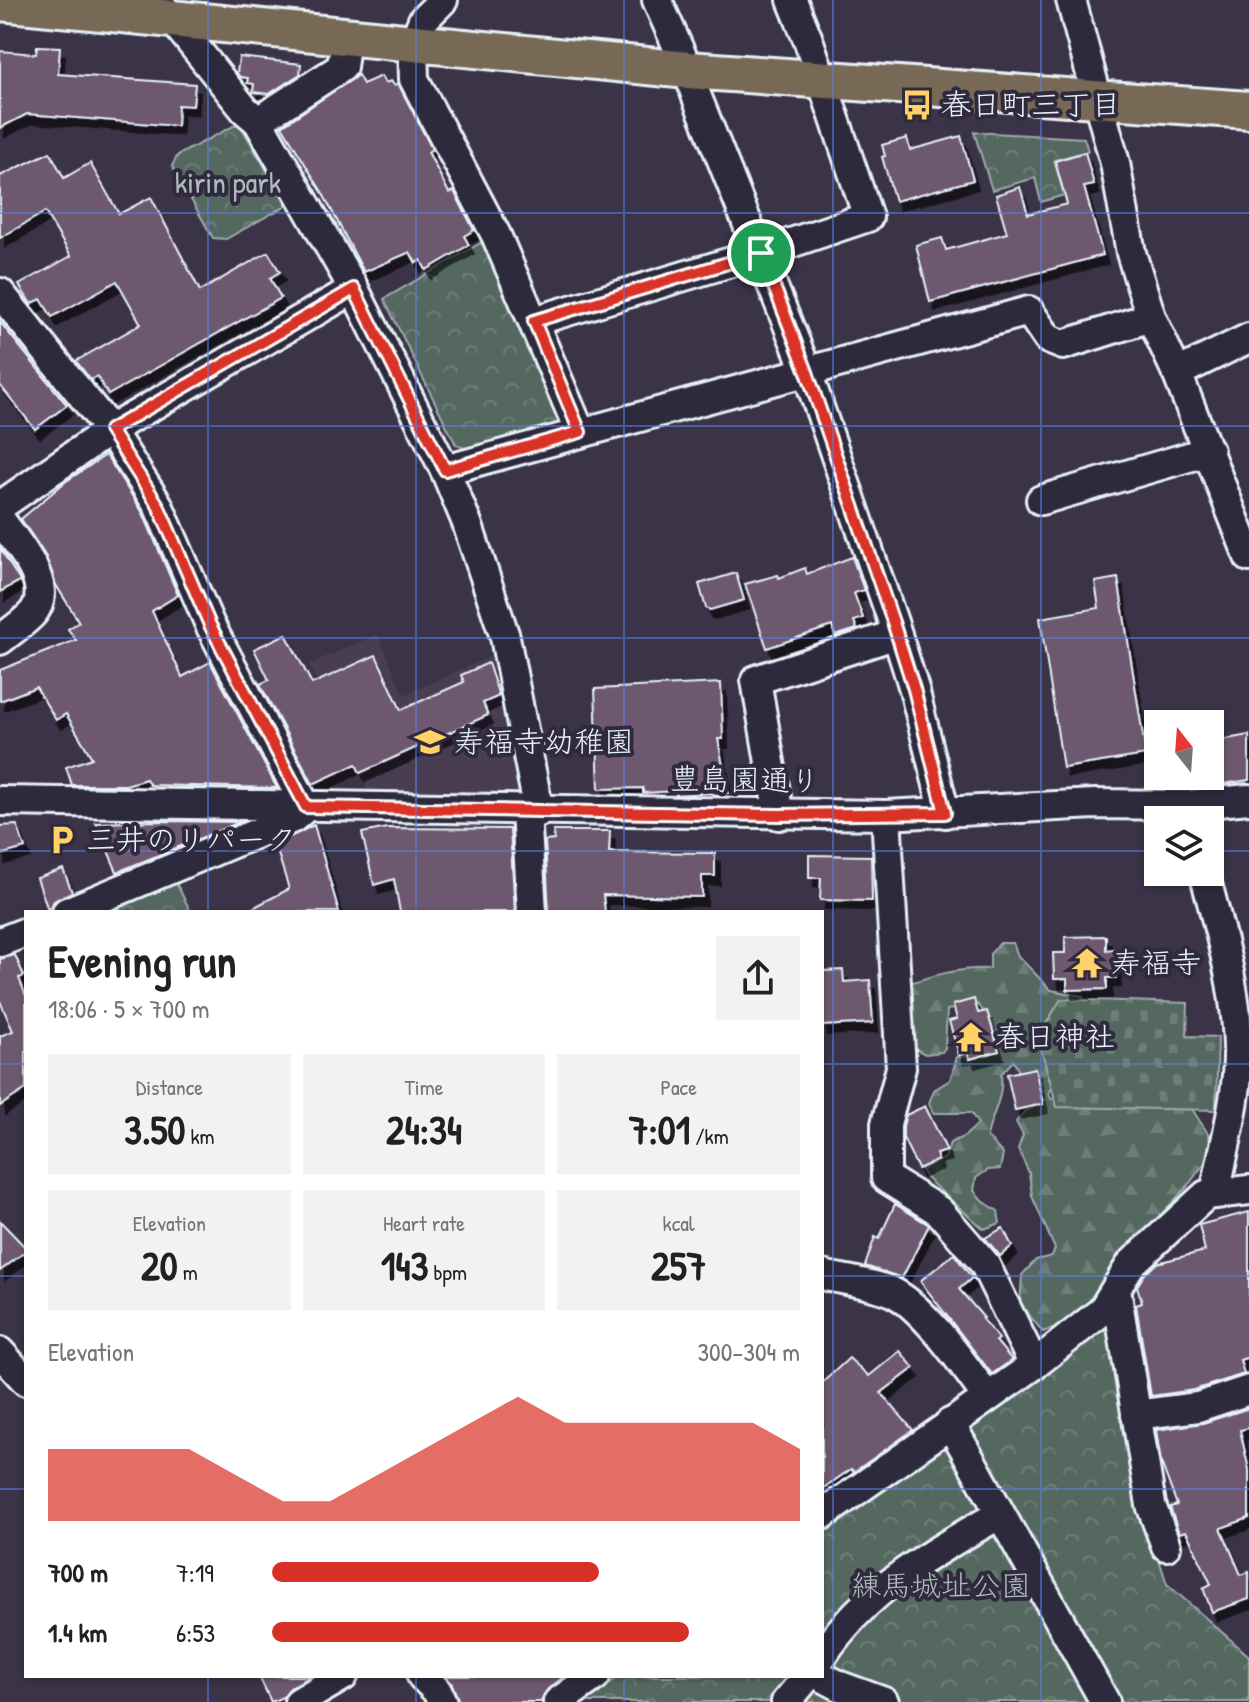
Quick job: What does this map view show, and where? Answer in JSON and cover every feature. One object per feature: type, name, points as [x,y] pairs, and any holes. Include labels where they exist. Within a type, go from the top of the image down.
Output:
[{"type":"main road","points":[[22,2],[165,10],[413,45],[688,70],[1249,110]]},
{"type":"street","points":[[443,0],[423,20],[413,45],[414,79],[496,235],[580,432]]},
{"type":"street","points":[[657,0],[688,70],[807,372],[897,634],[945,813]]},
{"type":"street","points":[[534,321],[761,253],[868,217],[792,0]]},
{"type":"street","points":[[1071,0],[1115,163],[1131,253],[1151,317],[1209,451],[1242,518],[1249,557]]},
{"type":"street","points":[[165,10],[245,110],[258,121],[354,289],[445,470],[467,523],[505,637],[532,811],[532,910]]},
{"type":"street","points":[[258,121],[342,67],[346,37]]},
{"type":"street","points":[[0,506],[110,430],[354,289]]},
{"type":"street","points":[[0,293],[110,430],[158,505],[210,625],[306,807],[293,818],[72,910]]},
{"type":"street","points":[[445,470],[1029,311],[1048,339],[1063,345],[1151,317]]},
{"type":"street","points":[[1177,373],[1249,338]]},
{"type":"street","points":[[1041,500],[1209,451]]},
{"type":"street","points":[[0,519],[37,573],[40,594],[33,613],[0,640]]},
{"type":"street","points":[[779,815],[756,680],[897,634]]},
{"type":"street","points":[[0,776],[7,801]]},
{"type":"street","name":"豊島園通り","points":[[1216,806],[1249,799]]},
{"type":"street","name":"豊島園通り","points":[[7,801],[779,815],[945,813],[1095,804],[1144,808]]},
{"type":"street","points":[[886,815],[901,1068],[886,1124],[886,1178],[939,1211],[984,1263],[1034,1365]]},
{"type":"street","points":[[1208,886],[1227,960],[1238,1048],[1234,1096],[1215,1194]]},
{"type":"street","points":[[0,942],[24,933]]},
{"type":"street","points":[[824,1514],[1034,1365],[1102,1311],[1131,1264],[1206,1195],[1249,1190]]},
{"type":"street","points":[[824,1275],[891,1291],[908,1303],[949,1346],[987,1397]]},
{"type":"street","points":[[1116,1289],[1151,1505],[1166,1546]]},
{"type":"street","points":[[0,1352],[24,1379]]},
{"type":"street","points":[[1136,1415],[1198,1407],[1249,1390]]},
{"type":"street","points":[[950,1423],[1105,1702]]},
{"type":"street","points":[[824,1653],[834,1637],[872,1597],[909,1567],[999,1515]]},
{"type":"street","points":[[299,1702],[340,1678]]},
{"type":"street","points":[[424,1678],[437,1691],[442,1702]]},
{"type":"street","points":[[558,1702],[592,1678]]},
{"type":"street","points":[[786,1702],[806,1678]]},
{"type":"street","points":[[824,1678],[884,1702]]},
{"type":"shaded area","name":"寿福寺幼稚園","points":[[378,634],[404,695],[489,657],[500,663],[523,788],[516,795],[369,794],[309,664]]},
{"type":"green space","name":"kirin park","points":[[239,123],[287,205],[226,239],[213,238],[172,166],[178,155]]},
{"type":"green space","points":[[974,132],[1084,138],[1088,151],[1054,160],[1064,195],[1041,202],[1035,178],[992,190]]},
{"type":"green space","points":[[484,241],[563,416],[558,427],[474,451],[456,445],[384,299]]},
{"type":"green space","points":[[176,883],[190,910],[118,910],[124,904]]},
{"type":"green space","points":[[1000,943],[1013,943],[1018,956],[1051,990],[1082,996],[1094,1014],[1049,1093],[1051,1099],[1188,1103],[1209,1135],[1212,1153],[1186,1188],[1111,1267],[1096,1303],[1077,1319],[1043,1332],[1020,1304],[1022,1275],[1036,1260],[1052,1256],[1055,1249],[1032,1196],[1029,1173],[1018,1149],[1023,1135],[1016,1122],[1024,1112],[1039,1105],[1013,1061],[1001,1074],[999,1099],[987,1137],[1003,1154],[1000,1169],[988,1170],[976,1178],[974,1191],[998,1211],[1000,1223],[984,1229],[926,1178],[921,1170],[945,1158],[950,1143],[965,1136],[978,1124],[971,1113],[933,1113],[929,1103],[934,1090],[950,1080],[957,1057],[988,1054],[997,1044],[992,1021],[978,1005],[947,1010],[945,1048],[942,1052],[925,1054],[912,1047],[904,985],[935,975],[990,969],[990,954]]},
{"type":"green space","points":[[1061,999],[1188,1003],[1187,1036],[1218,1037],[1216,1110],[1057,1107],[1038,1037]]},
{"type":"green space","name":"練馬城址公園","points":[[1109,1318],[1148,1526],[1167,1584],[1249,1656],[1249,1702],[584,1702],[617,1678],[824,1678],[824,1528],[980,1416]]},
{"type":"building","points":[[37,46],[60,47],[58,74],[195,84],[193,106],[178,105],[177,126],[27,114],[0,128],[0,51],[36,54]]},
{"type":"building","points":[[239,57],[301,64],[300,74],[269,94],[253,92],[254,84],[247,83],[248,78],[240,77],[237,73]]},
{"type":"building","points":[[358,75],[363,84],[381,76],[385,83],[398,83],[432,149],[428,152],[449,193],[454,191],[474,230],[464,236],[469,245],[426,270],[421,260],[416,263],[410,252],[364,272],[322,192],[282,126]]},
{"type":"building","points":[[961,136],[973,180],[895,201],[882,157],[885,156],[882,145],[907,138],[910,150]]},
{"type":"building","points":[[50,152],[64,178],[90,163],[119,214],[151,197],[200,291],[268,252],[280,272],[270,278],[281,298],[108,395],[97,376],[91,380],[76,361],[141,324],[117,281],[52,317],[41,299],[31,304],[19,285],[71,256],[45,212],[0,238],[0,176]]},
{"type":"building","points":[[1085,152],[1094,185],[1084,187],[1103,255],[930,302],[916,245],[942,238],[946,250],[1007,233],[996,195],[1020,187],[1028,214],[1067,204],[1055,161]]},
{"type":"building","points":[[0,322],[67,405],[35,429],[0,385]]},
{"type":"building","points":[[106,455],[143,513],[178,595],[152,611],[182,677],[210,662],[277,788],[150,785],[146,779],[126,785],[72,785],[66,767],[92,758],[66,714],[56,720],[36,687],[0,701],[0,670],[76,640],[68,629],[79,622],[56,585],[46,557],[21,519],[65,482]]},
{"type":"building","points":[[0,548],[20,581],[0,592]]},
{"type":"building","points":[[852,557],[864,590],[854,593],[863,618],[854,621],[857,629],[835,636],[832,626],[767,648],[745,584],[778,575],[779,578],[805,568],[807,574]]},
{"type":"building","points":[[736,573],[744,600],[710,610],[706,608],[699,584]]},
{"type":"building","points":[[1118,578],[1144,755],[1063,768],[1040,618],[1099,608],[1095,582]]},
{"type":"building","points":[[286,634],[312,684],[376,655],[401,710],[464,682],[461,675],[488,663],[499,696],[483,703],[488,715],[360,773],[356,764],[313,784],[260,684],[269,680],[254,649]]},
{"type":"building","points":[[721,683],[723,739],[718,739],[728,793],[676,795],[676,791],[643,793],[643,788],[599,789],[595,689]]},
{"type":"building","points":[[1249,735],[1249,780],[1224,784],[1224,739]]},
{"type":"building","points":[[240,822],[117,872],[96,823]]},
{"type":"building","points":[[17,825],[25,848],[0,855],[0,826]]},
{"type":"building","points":[[314,825],[338,910],[249,910],[289,889],[275,844]]},
{"type":"building","points":[[387,828],[510,829],[515,910],[400,910],[394,879],[374,885],[362,833]]},
{"type":"building","points":[[553,831],[610,831],[609,852],[715,853],[715,876],[702,876],[702,897],[603,895],[605,910],[549,910],[545,841],[554,840]]},
{"type":"building","points":[[809,855],[871,856],[872,901],[820,900],[821,878],[809,878]]},
{"type":"building","points":[[63,869],[72,892],[54,901],[48,910],[37,878]]},
{"type":"building","points":[[1106,936],[1106,950],[1115,949],[1116,978],[1107,978],[1107,989],[1067,990],[1067,979],[1054,979],[1053,953],[1065,953],[1065,937]]},
{"type":"building","points":[[15,955],[24,976],[19,978],[24,991],[24,1090],[0,1106],[0,1036],[13,1031],[0,1001],[0,959]]},
{"type":"building","points":[[843,970],[844,982],[870,980],[873,1023],[824,1026],[824,971]]},
{"type":"building","points":[[974,999],[978,1013],[987,1011],[999,1051],[970,1059],[968,1053],[959,1055],[949,1021],[957,1019],[953,1005]]},
{"type":"building","points":[[1035,1068],[1043,1104],[1015,1110],[1007,1074]]},
{"type":"building","points":[[925,1106],[947,1151],[936,1154],[938,1160],[918,1169],[903,1138],[903,1126],[906,1115]]},
{"type":"building","points":[[895,1204],[929,1225],[902,1278],[865,1266],[875,1237],[879,1239]]},
{"type":"building","points":[[1249,1212],[1249,1357],[1240,1360],[1244,1374],[1194,1390],[1151,1396],[1136,1305],[1142,1303],[1137,1286],[1157,1263],[1205,1251],[1199,1225]]},
{"type":"building","points":[[0,1221],[24,1246],[24,1253],[0,1271]]},
{"type":"building","points":[[1003,1228],[1012,1246],[1000,1256],[985,1238]]},
{"type":"building","points":[[954,1254],[972,1278],[959,1289],[984,1318],[999,1339],[996,1341],[1012,1360],[992,1374],[920,1281]]},
{"type":"building","points":[[900,1351],[914,1368],[881,1393],[913,1430],[854,1472],[851,1469],[824,1488],[824,1381],[849,1358],[869,1376]]},
{"type":"building","points":[[1249,1408],[1249,1428],[1240,1430],[1249,1470],[1249,1518],[1221,1528],[1241,1575],[1249,1572],[1249,1599],[1212,1612],[1203,1588],[1211,1584],[1186,1531],[1179,1533],[1170,1507],[1177,1505],[1161,1462],[1156,1430],[1203,1423]]},
{"type":"building","points":[[260,1678],[307,1678],[290,1688],[283,1697],[271,1702]]},
{"type":"building","points":[[448,1678],[562,1678],[548,1689],[541,1702],[459,1702]]},
{"type":"place","name":"春日町三丁目","points":[[917,105]]},
{"type":"place","name":"寿福寺幼稚園","points":[[430,742]]},
{"type":"place","name":"三井のリパーク","points":[[62,840]]},
{"type":"place","name":"寿福寺","points":[[1087,963]]},
{"type":"place","name":"春日神社","points":[[971,1037]]},
{"type":"route","points":[[761,253],[807,372],[893,622],[914,689],[945,813],[779,815],[306,807],[210,625],[158,505],[110,430],[354,289],[445,470],[580,432],[534,321],[761,253]]}]
